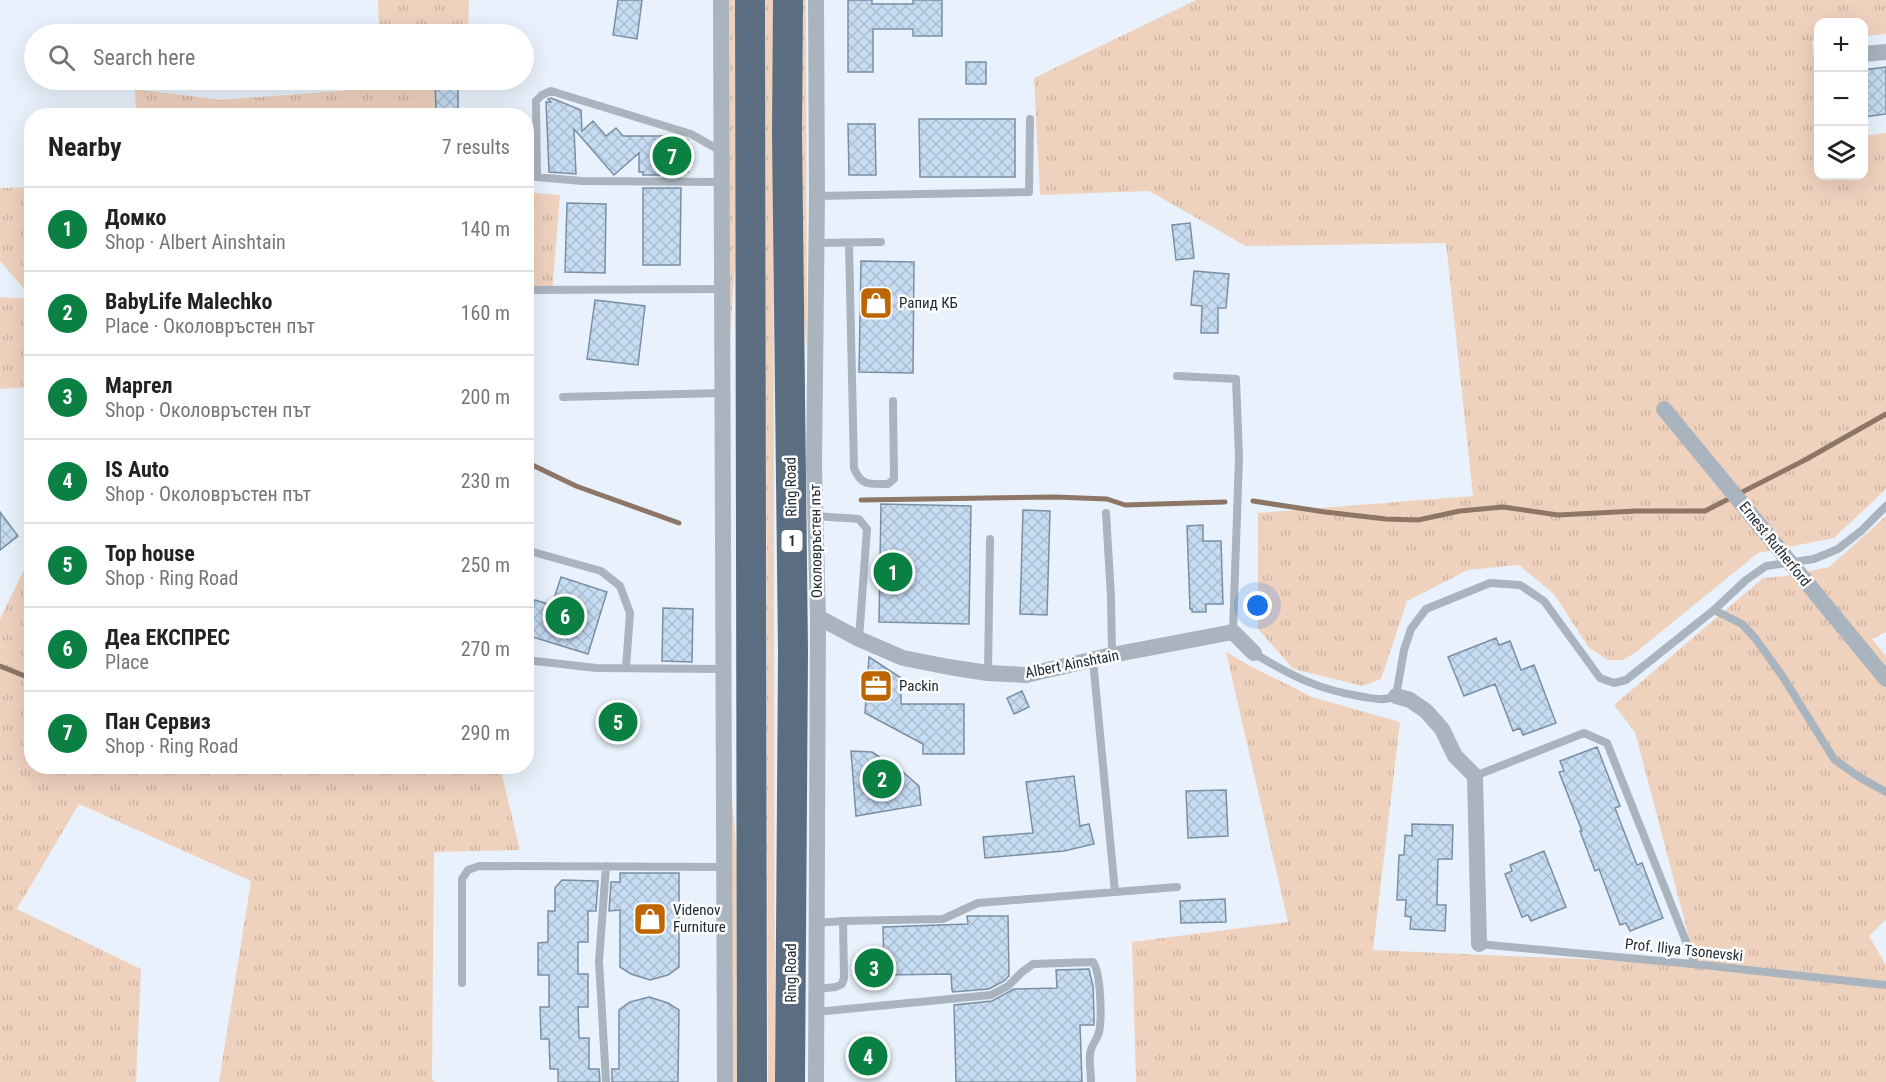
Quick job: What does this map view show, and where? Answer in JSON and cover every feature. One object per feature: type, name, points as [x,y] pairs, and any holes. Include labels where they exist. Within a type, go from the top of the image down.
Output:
[{"type":"highway","points":[[750,0],[752,1082]]},
{"type":"highway","name":"Ring Road","points":[[788,0],[787,134],[793,652],[790,1082]]},
{"type":"street","points":[[721,0],[725,1082]]},
{"type":"street","name":"Околовръстен път","points":[[816,0],[817,196],[814,466],[818,617],[816,1082]]},
{"type":"street","points":[[1868,54],[1886,52]]},
{"type":"street","name":"Ernest Rutherford","points":[[1664,409],[1886,679]]},
{"type":"street","name":"Albert Ainshtain","points":[[818,617],[859,639],[903,658],[949,668],[1026,675],[1112,655],[1233,632]]},
{"type":"street","points":[[1233,632],[1254,653]]},
{"type":"street","points":[[1396,696],[1410,700],[1426,711],[1442,729],[1455,756],[1475,776],[1479,944]]},
{"type":"lane","points":[[537,177],[536,101],[542,94],[551,91],[691,134],[722,152]]},
{"type":"lane","points":[[817,196],[1029,192],[1030,119]]},
{"type":"lane","points":[[534,177],[582,181],[722,182]]},
{"type":"lane","points":[[816,243],[880,242]]},
{"type":"lane","points":[[849,243],[854,468],[858,478],[868,484],[888,484],[894,478],[893,401]]},
{"type":"lane","points":[[534,290],[722,289]]},
{"type":"lane","points":[[1178,376],[1236,379],[1239,457],[1233,632]]},
{"type":"lane","points":[[563,398],[723,393]]},
{"type":"lane","points":[[1254,653],[1288,674],[1312,685],[1341,694],[1388,700],[1396,696],[1404,650],[1411,629],[1426,609],[1490,583],[1520,585],[1544,601],[1600,678],[1614,683],[1626,680],[1766,566],[1814,559],[1838,549],[1861,531],[1886,506]]},
{"type":"lane","points":[[1106,513],[1112,655]]},
{"type":"lane","points":[[815,516],[859,519],[867,529],[859,639]]},
{"type":"lane","points":[[988,673],[990,539]]},
{"type":"lane","points":[[534,552],[601,571],[620,586],[630,613],[626,668]]},
{"type":"lane","points":[[1714,610],[1742,624],[1755,638],[1783,677],[1834,759],[1859,777],[1886,792]]},
{"type":"lane","points":[[1093,660],[1115,892]]},
{"type":"lane","points":[[534,661],[596,668],[724,669]]},
{"type":"lane","points":[[1475,776],[1584,733],[1606,743],[1695,964]]},
{"type":"lane","points":[[606,866],[599,961],[606,1082]]},
{"type":"lane","points":[[462,983],[462,879],[468,870],[479,867],[725,867]]},
{"type":"lane","points":[[817,923],[943,919],[978,903],[1177,887]]},
{"type":"lane","points":[[817,989],[842,984],[844,978],[843,921]]},
{"type":"lane","name":"Prof. Iliya Tsonevski","points":[[1479,944],[1886,985]]},
{"type":"lane","points":[[816,1012],[991,995],[1008,986],[1033,964],[1093,962],[1099,979],[1100,1029],[1091,1048],[1091,1082]]},
{"type":"green space","points":[[378,0],[469,0],[468,24],[379,24]]},
{"type":"green space","points":[[728,0],[735,0],[735,265],[729,351]]},
{"type":"green space","points":[[765,0],[773,0],[775,1082],[768,1082]]},
{"type":"green space","points":[[799,0],[806,0],[807,349],[799,267]]},
{"type":"green space","points":[[1196,0],[1886,0],[1886,34],[1868,36],[1868,18],[1814,18],[1814,41],[1812,41],[1814,180],[1868,180],[1868,135],[1886,133],[1886,489],[1834,538],[1758,553],[1635,653],[1623,660],[1608,660],[1589,648],[1554,594],[1519,565],[1468,570],[1407,601],[1381,679],[1363,686],[1293,669],[1258,629],[1258,513],[1473,496],[1446,243],[1246,246],[1149,191],[1040,195],[1034,78]]},
{"type":"green space","points":[[135,90],[221,100],[353,90],[435,90],[435,108],[136,108]]},
{"type":"green space","points":[[24,187],[24,289],[0,261],[0,188]]},
{"type":"green space","points":[[534,193],[560,195],[552,293],[534,291]]},
{"type":"green space","points":[[0,297],[24,299],[24,387],[0,389]]},
{"type":"green space","points":[[1886,516],[1886,632],[1872,639],[1886,656],[1886,919],[1869,936],[1886,965],[1886,1082],[1136,1082],[1132,942],[1288,922],[1226,652],[1312,697],[1400,722],[1373,950],[1696,964],[1635,732],[1614,705],[1763,578],[1829,567]]},
{"type":"green space","points":[[24,569],[24,774],[502,774],[520,850],[434,852],[432,1080],[435,1082],[219,1082],[251,881],[79,804],[17,909],[141,969],[136,1082],[0,1082],[0,619]]},
{"type":"green space","points":[[731,787],[738,866],[739,1082],[731,1082]]},
{"type":"building","points":[[618,0],[642,0],[637,39],[613,35]]},
{"type":"building","points":[[848,0],[872,0],[872,4],[913,4],[913,0],[942,0],[942,36],[913,36],[913,29],[873,29],[873,72],[848,72]]},
{"type":"building","points":[[966,62],[986,62],[986,84],[966,84]]},
{"type":"building","points":[[1886,67],[1886,114],[1868,116],[1868,69]]},
{"type":"building","points":[[435,90],[458,90],[458,108],[436,108]]},
{"type":"building","points":[[551,98],[581,110],[582,131],[593,121],[606,136],[616,128],[623,136],[676,136],[688,140],[688,172],[681,172],[681,175],[643,175],[643,172],[639,172],[639,153],[614,175],[574,129],[576,174],[549,172],[546,102],[551,102],[548,99]]},
{"type":"building","points":[[919,119],[1015,119],[1015,177],[920,177]]},
{"type":"building","points":[[848,124],[875,124],[876,175],[849,175]]},
{"type":"building","points":[[643,188],[681,188],[680,265],[643,265]]},
{"type":"building","points":[[567,203],[606,204],[605,273],[565,272]]},
{"type":"building","points":[[1190,223],[1194,258],[1176,260],[1172,225]]},
{"type":"building","points":[[861,261],[914,262],[913,373],[859,372]]},
{"type":"building","points":[[1194,271],[1229,274],[1226,308],[1218,308],[1218,333],[1201,333],[1202,306],[1191,305]]},
{"type":"building","points":[[595,300],[645,306],[638,365],[587,359]]},
{"type":"building","points":[[881,504],[971,506],[969,624],[879,622]]},
{"type":"building","points":[[1023,510],[1050,511],[1047,615],[1020,614]]},
{"type":"building","points":[[0,512],[18,536],[0,550]]},
{"type":"building","points":[[1203,525],[1203,541],[1221,541],[1223,604],[1206,604],[1206,612],[1192,612],[1190,609],[1187,526]]},
{"type":"building","points":[[561,577],[607,592],[588,654],[534,637],[535,600],[552,605]]},
{"type":"building","points":[[663,608],[693,609],[692,662],[662,661]]},
{"type":"building","points":[[1496,638],[1499,645],[1510,641],[1521,670],[1534,665],[1556,723],[1523,735],[1520,728],[1513,731],[1495,684],[1464,696],[1448,657]]},
{"type":"building","points":[[869,657],[901,678],[901,704],[964,704],[964,754],[923,754],[923,744],[865,713]]},
{"type":"building","points":[[1022,691],[1029,707],[1014,714],[1007,698]]},
{"type":"building","points":[[1597,747],[1620,806],[1615,808],[1637,865],[1642,863],[1663,918],[1630,931],[1626,923],[1620,925],[1599,869],[1595,871],[1559,772],[1564,771],[1560,761]]},
{"type":"building","points":[[851,751],[872,752],[903,772],[919,786],[921,805],[856,816]]},
{"type":"building","points":[[1074,776],[1080,826],[1089,824],[1094,844],[1064,851],[985,858],[983,837],[1033,833],[1026,782]]},
{"type":"building","points":[[1226,790],[1228,836],[1188,838],[1186,791]]},
{"type":"building","points":[[1412,824],[1453,825],[1452,859],[1438,859],[1437,905],[1446,905],[1445,931],[1410,929],[1411,917],[1405,916],[1406,900],[1397,900],[1399,855],[1404,855],[1405,835],[1412,836]]},
{"type":"building","points":[[1544,851],[1566,907],[1531,921],[1528,915],[1522,917],[1505,874],[1512,871],[1510,865]]},
{"type":"building","name":"Videnov Furniture","points":[[620,873],[679,873],[679,967],[668,975],[650,980],[631,974],[620,967],[620,910],[609,911],[611,882],[620,882]]},
{"type":"building","points":[[562,880],[598,881],[596,911],[588,911],[588,942],[578,942],[578,974],[588,974],[588,1007],[578,1007],[579,1038],[589,1038],[589,1069],[599,1069],[600,1082],[558,1082],[558,1069],[550,1069],[549,1039],[541,1039],[540,1007],[549,1007],[549,975],[538,975],[538,943],[548,942],[548,911],[555,911],[555,888]]},
{"type":"building","points":[[1225,899],[1226,922],[1181,923],[1180,901]]},
{"type":"building","points":[[967,916],[1008,916],[1009,976],[1004,981],[989,989],[953,992],[951,974],[884,975],[883,927],[968,924]]},
{"type":"building","points":[[1089,969],[1093,986],[1094,1025],[1080,1025],[1082,1082],[956,1082],[954,1005],[992,1001],[1014,989],[1057,988],[1056,970]]},
{"type":"building","points":[[649,997],[668,1003],[679,1010],[678,1082],[612,1082],[612,1069],[619,1069],[619,1010],[630,1002]]},
{"type":"waterway","points":[[1253,501],[1325,512],[1418,520],[1460,511],[1503,507],[1558,515],[1636,511],[1705,511],[1805,460],[1886,414]]},
{"type":"waterway","points":[[534,466],[576,486],[679,523]]},
{"type":"waterway","points":[[861,500],[1055,497],[1107,499],[1125,505],[1225,502]]},
{"type":"waterway","points":[[0,666],[24,676]]},
{"type":"place","name":"Пан Сервиз","points":[[672,156]]},
{"type":"place","name":"Рапид КБ","points":[[876,303]]},
{"type":"place","name":"Домко","points":[[893,572]]},
{"type":"place","name":"Деа ЕКСПРЕС","points":[[565,616]]},
{"type":"place","name":"Packin","points":[[876,686]]},
{"type":"place","name":"Top house","points":[[618,722]]},
{"type":"place","name":"BabyLife Malechko","points":[[882,779]]},
{"type":"place","name":"Videnov Furniture","points":[[650,919]]},
{"type":"place","name":"Маргел","points":[[874,968]]},
{"type":"place","name":"IS Auto","points":[[868,1056]]}]
